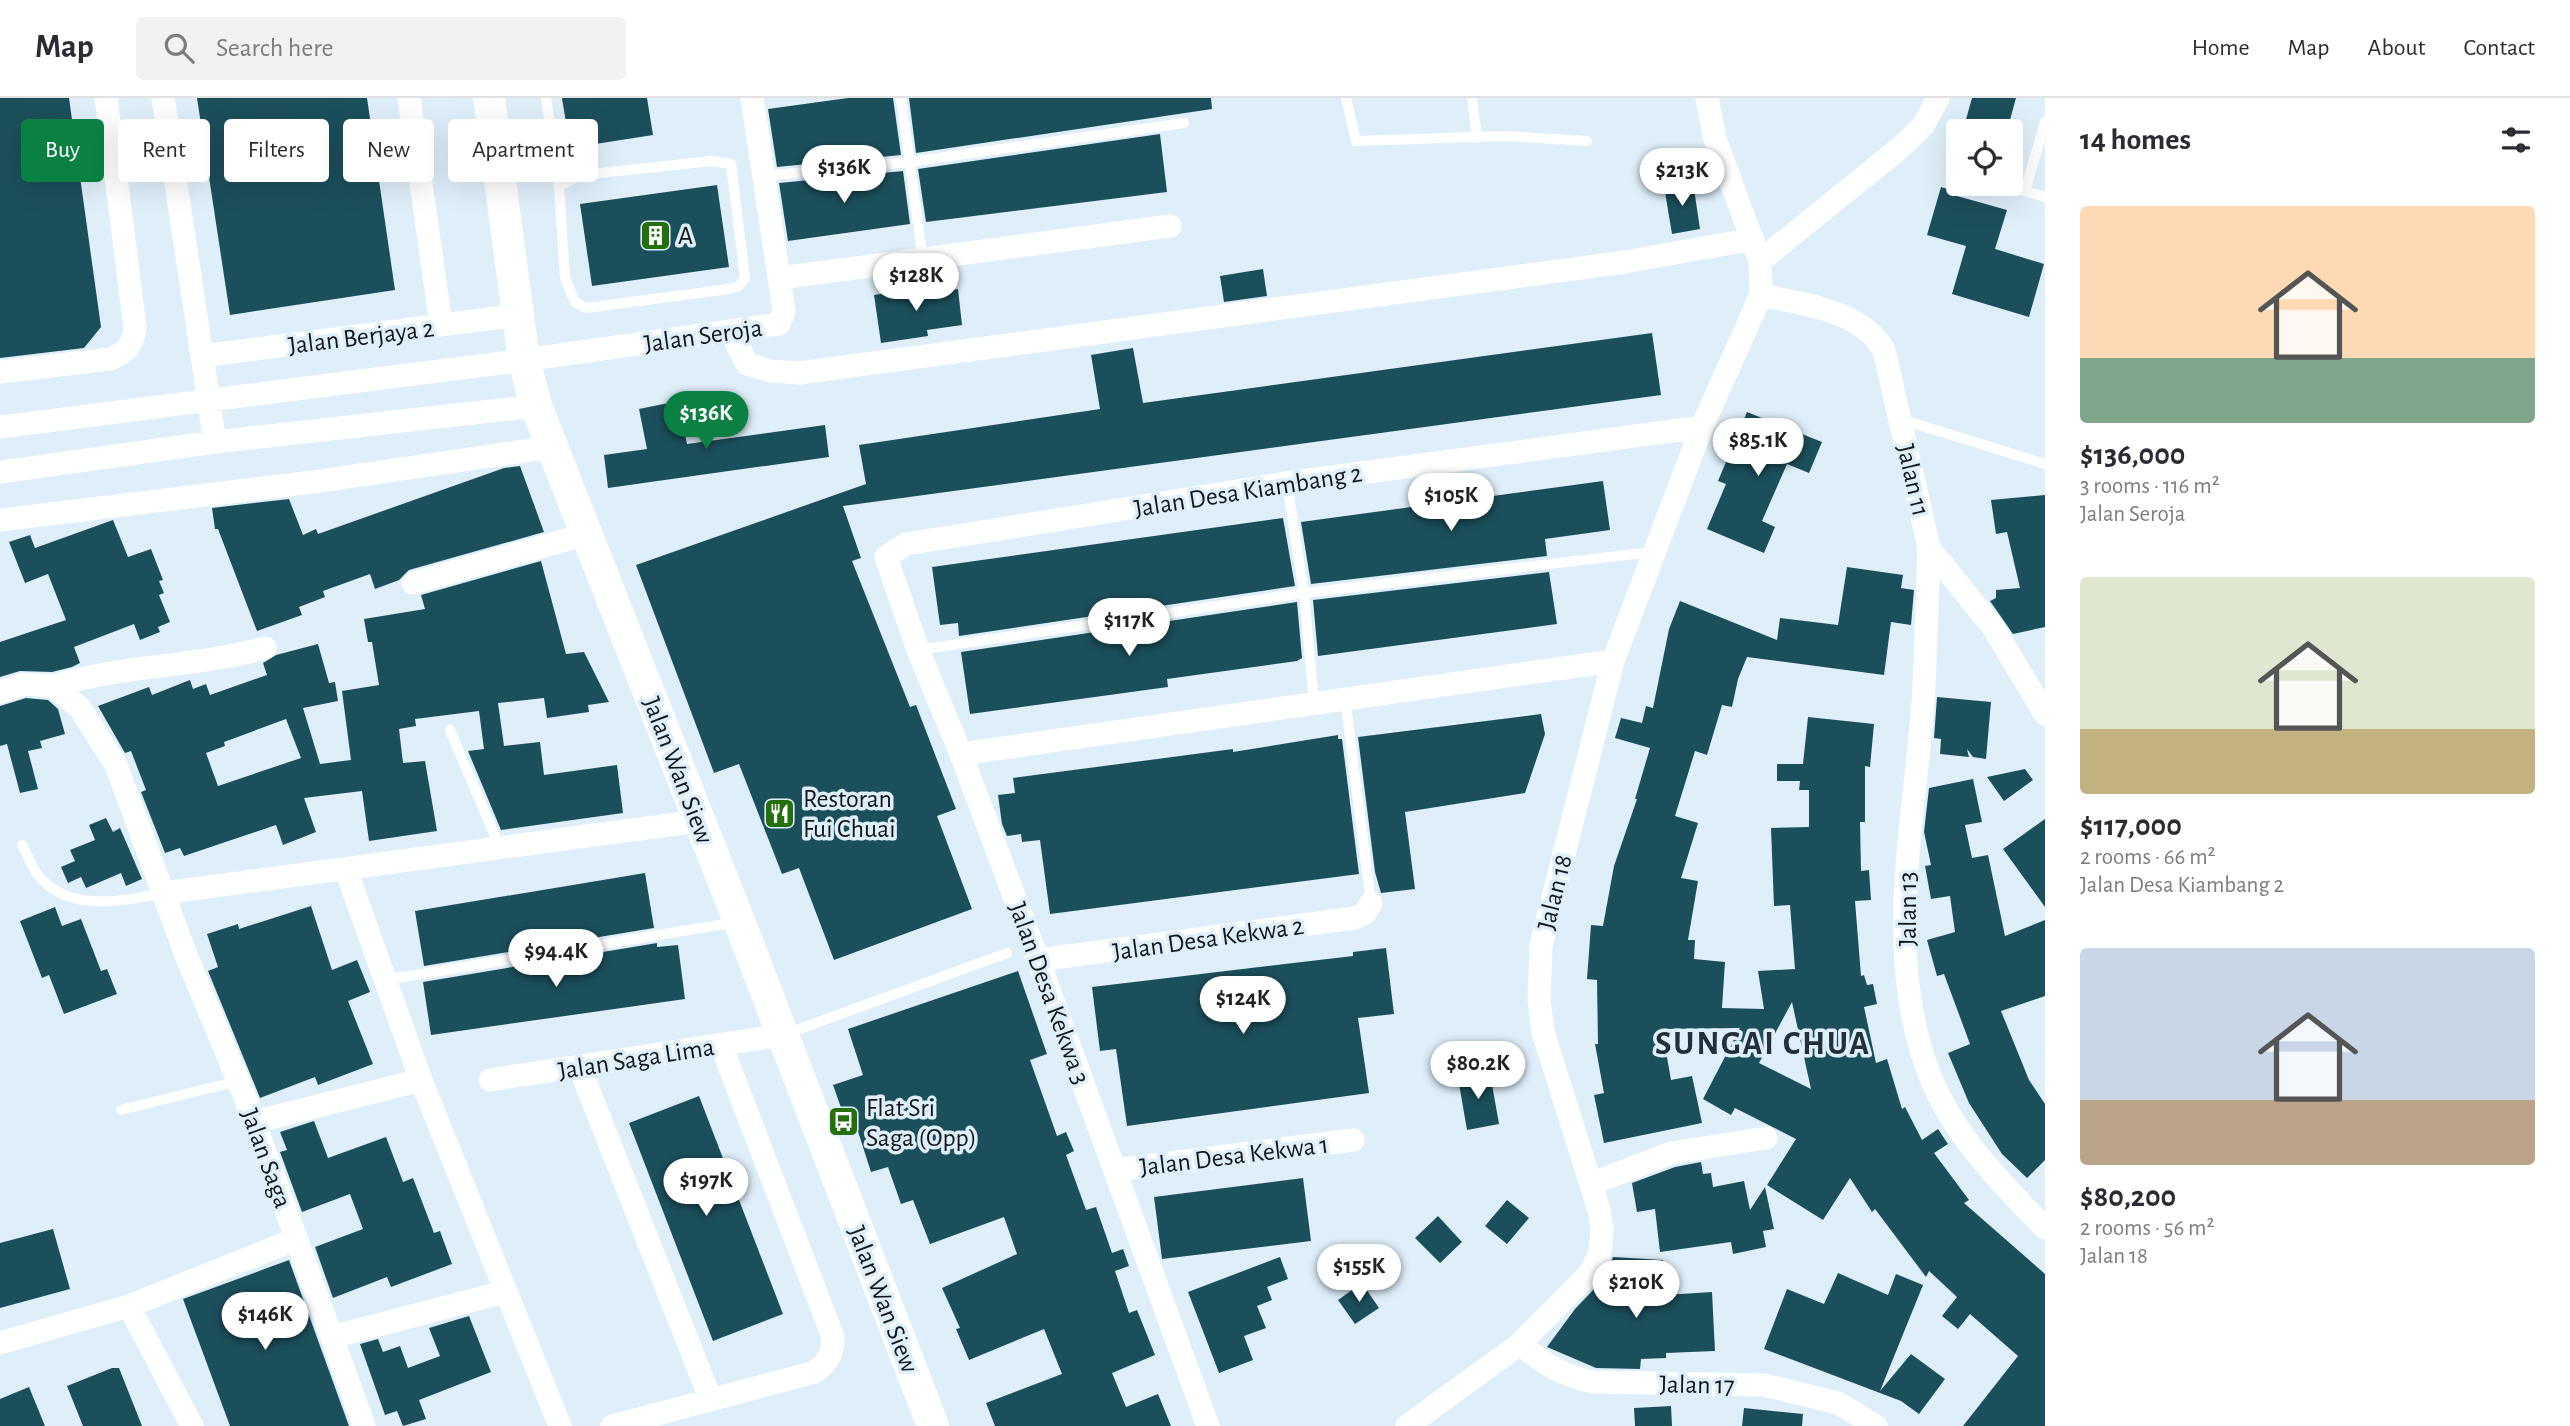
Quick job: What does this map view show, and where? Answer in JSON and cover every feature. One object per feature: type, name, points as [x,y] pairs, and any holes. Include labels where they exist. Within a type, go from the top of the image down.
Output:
[{"type":"street","points":[[0,372],[110,359],[124,353],[133,341],[135,327],[106,98]]},
{"type":"street","points":[[163,98],[215,442]]},
{"type":"street","points":[[409,98],[441,325]]},
{"type":"street","name":"Jalan Wan Siew","points":[[489,98],[524,360],[536,406],[739,921],[933,1426]]},
{"type":"street","name":"Jalan Seroja","points":[[0,426],[524,360],[779,324],[784,311],[752,98]]},
{"type":"street","points":[[1707,98],[1715,139],[1760,261],[1761,295]]},
{"type":"street","points":[[1760,261],[1900,148],[1923,126],[1938,98]]},
{"type":"street","points":[[780,278],[1170,226]]},
{"type":"street","points":[[731,332],[747,364],[799,373],[1625,261],[1752,239]]},
{"type":"street","name":"Jalan 11","points":[[1761,295],[1859,323],[1875,334],[1884,350],[1929,548],[1993,627],[2045,714]]},
{"type":"street","name":"Jalan 18","points":[[1408,1426],[1520,1344],[1590,1273],[1600,1253],[1602,1229],[1591,1184],[1543,1032],[1539,985],[1541,945],[1612,661],[1702,427],[1761,295]]},
{"type":"street","name":"Jalan Berjaya 2","points":[[202,356],[519,315]]},
{"type":"street","points":[[0,472],[215,442],[536,406]]},
{"type":"street","name":"Jalan Desa Kiambang 2","points":[[886,562],[889,554],[906,544],[1287,483],[1702,427]]},
{"type":"street","points":[[0,520],[320,481],[551,447]]},
{"type":"street","points":[[413,583],[587,534]]},
{"type":"street","name":"Jalan 13","points":[[1929,548],[1923,703],[1908,834],[1905,923],[1909,997],[1930,1077],[1963,1138],[2045,1228]]},
{"type":"street","name":"Jalan Desa Kekwa 3","points":[[886,562],[1038,960],[1208,1426]]},
{"type":"street","points":[[0,692],[24,684],[52,686],[83,677],[220,660],[265,648]]},
{"type":"street","points":[[961,754],[1612,661]]},
{"type":"street","name":"Jalan Saga","points":[[52,686],[80,708],[116,765],[163,893],[254,1122],[364,1426]]},
{"type":"street","points":[[163,893],[699,821]]},
{"type":"street","points":[[346,870],[421,1080],[560,1426]]},
{"type":"street","name":"Jalan Desa Kekwa 2","points":[[1038,960],[1355,918],[1365,913],[1371,903]]},
{"type":"street","name":"Jalan Saga Lima","points":[[491,1080],[782,1035]]},
{"type":"street","points":[[612,1426],[815,1372],[827,1362],[833,1349],[833,1337],[720,1045]]},
{"type":"street","points":[[579,1066],[710,1398]]},
{"type":"street","points":[[254,1122],[421,1080]]},
{"type":"street","points":[[1591,1184],[1671,1153],[1766,1138]]},
{"type":"street","name":"Jalan Desa Kekwa 1","points":[[1115,1170],[1353,1140]]},
{"type":"street","points":[[0,1343],[129,1306],[296,1239]]},
{"type":"street","points":[[332,1336],[504,1292]]},
{"type":"street","points":[[129,1306],[192,1426]]},
{"type":"street","name":"Jalan 17","points":[[1520,1344],[1552,1370],[1572,1377],[1594,1382],[1764,1385],[1838,1402],[1876,1426]]},
{"type":"lane","points":[[546,98],[559,186],[565,278],[575,302],[586,308],[729,289],[739,286],[746,278],[736,179],[731,164],[712,161],[581,175],[559,186]]},
{"type":"lane","points":[[901,98],[923,261]]},
{"type":"lane","points":[[1346,98],[1356,141],[1503,136],[1587,141]]},
{"type":"lane","points":[[1472,98],[1477,138]]},
{"type":"lane","points":[[2045,122],[2025,191],[2045,197]]},
{"type":"lane","points":[[765,176],[909,162],[1184,123]]},
{"type":"lane","points":[[1900,419],[2045,464]]},
{"type":"lane","points":[[1287,483],[1304,593],[1314,703]]},
{"type":"lane","points":[[918,650],[1304,593],[1652,552]]},
{"type":"lane","points":[[1345,698],[1371,903]]},
{"type":"lane","points":[[450,730],[499,848]]},
{"type":"lane","points":[[22,845],[41,879],[69,897],[113,903],[163,893]]},
{"type":"lane","points":[[385,980],[739,921]]},
{"type":"lane","points":[[782,1035],[1007,953]]},
{"type":"lane","points":[[121,1110],[238,1081]]},
{"type":"building","points":[[0,98],[69,98],[72,119],[21,119],[21,182],[81,182],[101,327],[84,348],[0,358]]},
{"type":"building","points":[[197,98],[367,98],[370,119],[343,119],[343,182],[379,182],[395,290],[230,315],[210,182],[210,119],[200,119]]},
{"type":"building","points":[[562,98],[647,98],[653,135],[598,144],[598,119],[565,119]]},
{"type":"building","points":[[848,98],[893,98],[901,155],[777,167],[768,109]]},
{"type":"building","points":[[909,98],[1211,98],[1212,109],[916,153]]},
{"type":"building","points":[[1972,98],[2016,98],[2010,119],[1966,119]]},
{"type":"building","points":[[1160,134],[1167,192],[926,222],[918,169]]},
{"type":"building","points":[[903,171],[910,224],[788,241],[779,183]]},
{"type":"building","points":[[1693,182],[1700,229],[1672,234],[1664,186]]},
{"type":"building","name":"A","points":[[717,185],[729,267],[592,286],[580,204]]},
{"type":"building","points":[[1941,187],[1946,188],[1946,196],[1957,196],[2007,210],[1995,249],[2044,264],[2029,317],[1952,294],[1966,246],[1927,235]]},
{"type":"building","points":[[1263,269],[1267,296],[1224,302],[1220,276]]},
{"type":"building","points":[[922,288],[922,294],[958,289],[962,325],[927,330],[928,336],[881,343],[874,295]]},
{"type":"building","points":[[1652,333],[1661,395],[843,506],[861,558],[852,561],[910,707],[916,705],[956,809],[937,816],[972,909],[834,960],[799,868],[782,874],[739,764],[714,773],[636,565],[866,484],[859,445],[1100,409],[1091,355],[1133,348],[1143,403]]},
{"type":"building","points":[[678,401],[687,444],[825,425],[829,457],[608,488],[604,455],[647,449],[639,409]]},
{"type":"building","points":[[1747,412],[1822,442],[1809,473],[1787,464],[1762,521],[1775,527],[1764,553],[1707,529],[1726,484],[1718,481]]},
{"type":"building","points":[[520,466],[544,532],[409,570],[399,580],[375,589],[370,574],[323,591],[325,597],[299,607],[302,615],[257,631],[218,529],[215,529],[212,508],[289,499],[303,535],[316,529],[318,534],[504,468]]},
{"type":"building","points":[[1603,481],[1610,530],[1545,539],[1547,556],[1311,584],[1301,522]]},
{"type":"building","points":[[2045,495],[2045,627],[2013,634],[1990,601],[1996,598],[1996,590],[2020,588],[2007,532],[1996,534],[1991,500]]},
{"type":"building","points":[[1283,518],[1295,586],[959,636],[958,623],[940,625],[932,567]]},
{"type":"building","points":[[113,520],[128,557],[151,549],[163,580],[159,581],[164,593],[159,595],[170,622],[158,627],[160,632],[140,640],[134,624],[74,647],[80,663],[72,667],[52,672],[20,671],[0,677],[0,642],[66,620],[48,574],[25,583],[9,542],[30,535],[35,548]]},
{"type":"building","points":[[541,561],[566,654],[584,652],[609,702],[588,705],[589,712],[547,718],[544,698],[498,703],[504,746],[540,742],[544,775],[617,765],[623,813],[501,830],[468,751],[484,749],[479,711],[415,719],[416,726],[399,729],[403,763],[425,761],[437,831],[369,841],[362,791],[304,798],[316,832],[283,845],[276,825],[184,856],[180,848],[165,853],[141,792],[146,790],[131,751],[125,753],[98,706],[149,687],[152,695],[190,680],[193,689],[206,684],[210,695],[267,675],[263,663],[276,655],[318,644],[329,683],[335,682],[338,701],[303,708],[320,764],[351,760],[342,691],[379,685],[372,642],[368,642],[364,619],[425,609],[421,595]],"holes":[[[286,719],[301,758],[218,786],[206,753],[225,746],[224,742]]]},
{"type":"building","points":[[1847,567],[1903,575],[1901,588],[1914,590],[1911,625],[1891,622],[1884,675],[1747,657],[1738,679],[1732,707],[1722,705],[1707,755],[1695,751],[1675,816],[1698,823],[1681,878],[1698,881],[1688,940],[1695,940],[1694,959],[1725,962],[1722,1008],[1764,1009],[1758,971],[1795,969],[1790,905],[1774,906],[1771,828],[1809,827],[1809,790],[1799,790],[1800,781],[1777,781],[1777,764],[1803,764],[1808,717],[1874,724],[1870,767],[1865,766],[1865,822],[1860,822],[1861,871],[1869,870],[1871,900],[1855,901],[1861,976],[1864,975],[1867,985],[1873,984],[1877,1004],[1864,1007],[1876,1063],[1887,1059],[1902,1109],[1905,1107],[1922,1140],[1938,1129],[1948,1144],[1934,1153],[1969,1200],[1964,1203],[2045,1274],[2045,1426],[1963,1426],[2018,1356],[1970,1314],[1958,1329],[1942,1316],[1957,1297],[1929,1271],[1926,1277],[1875,1209],[1872,1212],[1850,1178],[1823,1220],[1767,1185],[1796,1139],[1735,1108],[1731,1115],[1703,1099],[1740,1028],[1662,1029],[1671,1080],[1692,1076],[1702,1123],[1604,1143],[1594,1095],[1604,1093],[1595,1044],[1598,1044],[1597,980],[1587,979],[1591,925],[1603,926],[1614,866],[1637,799],[1650,748],[1615,738],[1621,718],[1642,723],[1646,706],[1653,708],[1669,629],[1680,601],[1777,640],[1780,618],[1838,625]],"holes":[[[1792,1002],[1811,1089],[1759,1063]]]},
{"type":"building","points":[[1549,572],[1557,624],[1318,656],[1313,600]]},
{"type":"building","points":[[1297,602],[1302,658],[1297,661],[1167,679],[1168,687],[970,714],[961,652]]},
{"type":"building","points":[[1937,697],[1991,702],[1986,759],[1973,757],[1967,749],[1969,757],[1940,754],[1941,739],[1934,738]]},
{"type":"building","points":[[26,698],[48,700],[58,709],[65,734],[40,741],[42,748],[28,751],[38,789],[20,793],[7,744],[0,746],[0,706]]},
{"type":"building","points":[[1541,714],[1545,734],[1525,793],[1405,812],[1415,889],[1381,893],[1375,872],[1358,737]]},
{"type":"building","points":[[1338,735],[1338,739],[1342,739],[1359,874],[1050,914],[1040,840],[1022,842],[1021,834],[1007,836],[1002,824],[998,795],[1015,793],[1013,778],[1233,749],[1233,752]]},
{"type":"building","points":[[2025,769],[2033,780],[2004,801],[1987,777]]},
{"type":"building","points":[[1973,779],[1982,822],[1965,825],[1972,858],[1988,855],[2005,936],[2045,920],[2045,996],[2001,1011],[2029,1080],[2045,1104],[2045,1160],[2027,1178],[2002,1154],[1969,1103],[1948,1053],[1970,1044],[1944,974],[1937,976],[1927,940],[1955,932],[1950,896],[1931,899],[1925,866],[1931,865],[1924,832],[1929,788]]},
{"type":"building","points":[[106,818],[113,832],[120,828],[142,879],[126,886],[121,873],[86,888],[81,877],[68,883],[61,867],[75,861],[70,850],[95,840],[89,825]]},
{"type":"building","points":[[2045,819],[2045,907],[2003,849]]},
{"type":"building","points":[[645,873],[654,928],[424,966],[415,911]]},
{"type":"building","points":[[311,906],[332,970],[357,960],[370,992],[348,1001],[373,1064],[318,1085],[315,1077],[260,1098],[208,971],[218,967],[207,934],[238,924],[239,929]]},
{"type":"building","points":[[55,907],[62,926],[81,919],[101,971],[107,969],[117,994],[64,1014],[49,975],[42,978],[20,921]]},
{"type":"building","points":[[657,943],[657,947],[678,945],[685,999],[431,1035],[423,982]]},
{"type":"building","points":[[1386,948],[1394,1014],[1358,1018],[1369,1093],[1127,1126],[1116,1049],[1100,1051],[1092,987],[1353,956],[1353,952]]},
{"type":"building","points":[[1018,971],[1047,1054],[1030,1060],[1057,1136],[1066,1132],[1074,1151],[1066,1155],[1086,1210],[1096,1207],[1112,1253],[1123,1249],[1129,1266],[1115,1271],[1129,1313],[1137,1310],[1155,1355],[1112,1373],[1126,1407],[1158,1394],[1171,1426],[995,1426],[986,1403],[1062,1374],[1044,1329],[969,1360],[956,1329],[960,1328],[942,1288],[1017,1254],[1004,1217],[930,1244],[913,1200],[901,1204],[888,1167],[871,1172],[854,1119],[846,1122],[833,1085],[863,1075],[848,1029]]},
{"type":"building","points":[[1490,1073],[1499,1124],[1467,1130],[1458,1078]]},
{"type":"building","points":[[699,1096],[783,1314],[713,1341],[629,1123]]},
{"type":"building","points":[[314,1121],[328,1158],[386,1137],[403,1182],[413,1178],[434,1233],[440,1231],[452,1264],[391,1287],[387,1277],[333,1298],[315,1247],[363,1229],[350,1194],[302,1212],[280,1152],[287,1150],[280,1132]]},
{"type":"building","points":[[1701,1162],[1703,1174],[1711,1173],[1713,1187],[1744,1181],[1750,1210],[1765,1187],[1774,1229],[1763,1231],[1766,1247],[1733,1254],[1731,1242],[1660,1252],[1655,1209],[1637,1212],[1632,1183],[1675,1167]]},
{"type":"building","points":[[1303,1178],[1311,1241],[1162,1259],[1154,1197]]},
{"type":"building","points":[[1507,1200],[1529,1218],[1507,1244],[1485,1226]]},
{"type":"building","points":[[1438,1216],[1462,1242],[1440,1263],[1415,1238]]},
{"type":"building","points":[[53,1229],[70,1289],[0,1308],[0,1243]]},
{"type":"building","points":[[1280,1257],[1288,1279],[1267,1287],[1272,1300],[1257,1306],[1266,1328],[1244,1336],[1253,1360],[1219,1373],[1188,1292]]},
{"type":"building","points":[[1613,1257],[1663,1260],[1664,1295],[1712,1292],[1715,1351],[1666,1353],[1666,1358],[1641,1359],[1640,1369],[1596,1368],[1547,1347],[1575,1309],[1594,1289],[1601,1290]]},
{"type":"building","points":[[289,1260],[349,1426],[230,1426],[183,1299]]},
{"type":"building","points":[[1838,1273],[1888,1295],[1896,1274],[1923,1285],[1880,1391],[1911,1354],[1945,1379],[1919,1414],[1901,1401],[1764,1349],[1787,1289],[1824,1304]]},
{"type":"building","points":[[1362,1283],[1379,1308],[1355,1324],[1338,1300]]},
{"type":"building","points":[[469,1316],[491,1372],[419,1400],[426,1419],[403,1426],[397,1411],[385,1415],[360,1344],[378,1339],[383,1352],[400,1346],[408,1368],[440,1356],[429,1328]]},
{"type":"building","points":[[112,1368],[119,1368],[142,1426],[83,1426],[67,1386]]},
{"type":"building","points":[[29,1387],[45,1426],[0,1426],[0,1399]]},
{"type":"building","points":[[1671,1406],[1672,1426],[1635,1426],[1634,1408]]},
{"type":"building","points":[[1744,1408],[1803,1414],[1802,1426],[1742,1426]]},
{"type":"place","name":"A","points":[[655,235]]},
{"type":"place","name":"Restoran Fui Chuai","points":[[780,813]]},
{"type":"place","name":"Flat Sri Saga (Opp)","points":[[843,1122]]},
{"type":"district","name":"SUNGAI CHUA","points":[[1763,1042]]}]
